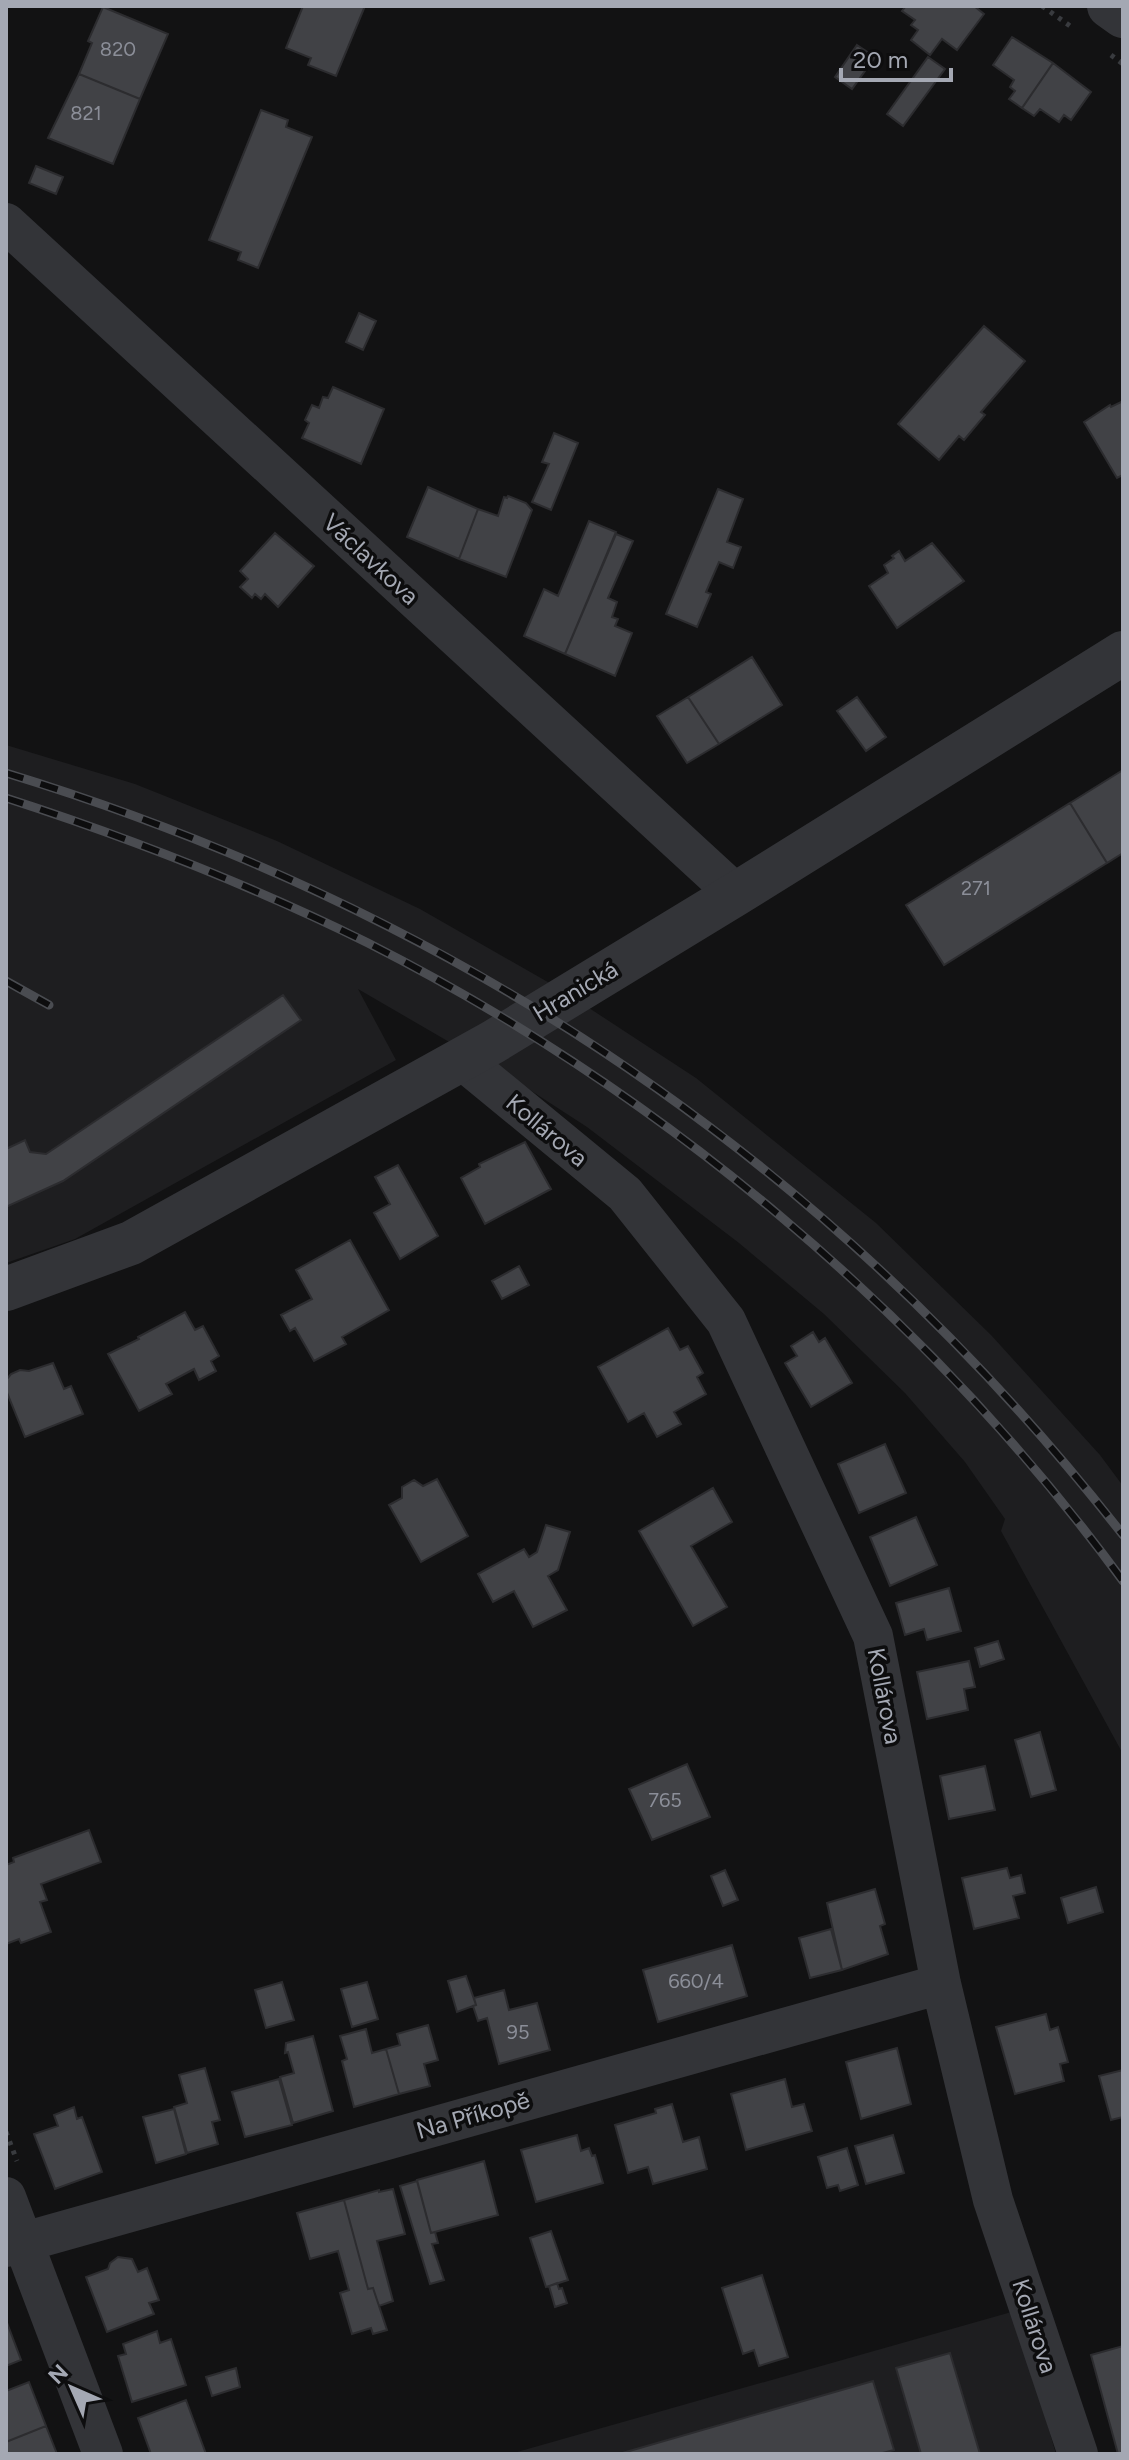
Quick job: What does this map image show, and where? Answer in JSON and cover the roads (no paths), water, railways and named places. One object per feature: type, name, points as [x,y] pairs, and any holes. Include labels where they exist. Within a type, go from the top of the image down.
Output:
[{"type":"street","points":[[1109,6],[1123,16]]},
{"type":"street","name":"Václavkova","points":[[6,223],[736,894]]},
{"type":"street","name":"Hranická","points":[[6,1289],[131,1243],[461,1059],[736,894],[1123,653]]},
{"type":"street","name":"Kollárova","points":[[461,1059],[625,1194],[726,1321],[873,1636],[941,1984],[993,2200],[1078,2454]]},
{"type":"street","name":"Na Příkopě","points":[[14,2244],[941,1984]]},
{"type":"street","points":[[6,2197],[14,2244],[103,2454]]},
{"type":"railway","points":[[6,773],[172,830],[330,898],[481,976],[624,1066],[760,1166],[889,1278],[1010,1401],[1123,1535]]},
{"type":"railway","points":[[6,798],[190,864],[324,922],[477,1002],[583,1068],[685,1140],[783,1218],[876,1302],[964,1390],[1047,1483],[1123,1581]]},
{"type":"railway","points":[[6,981],[49,1005]]}]
